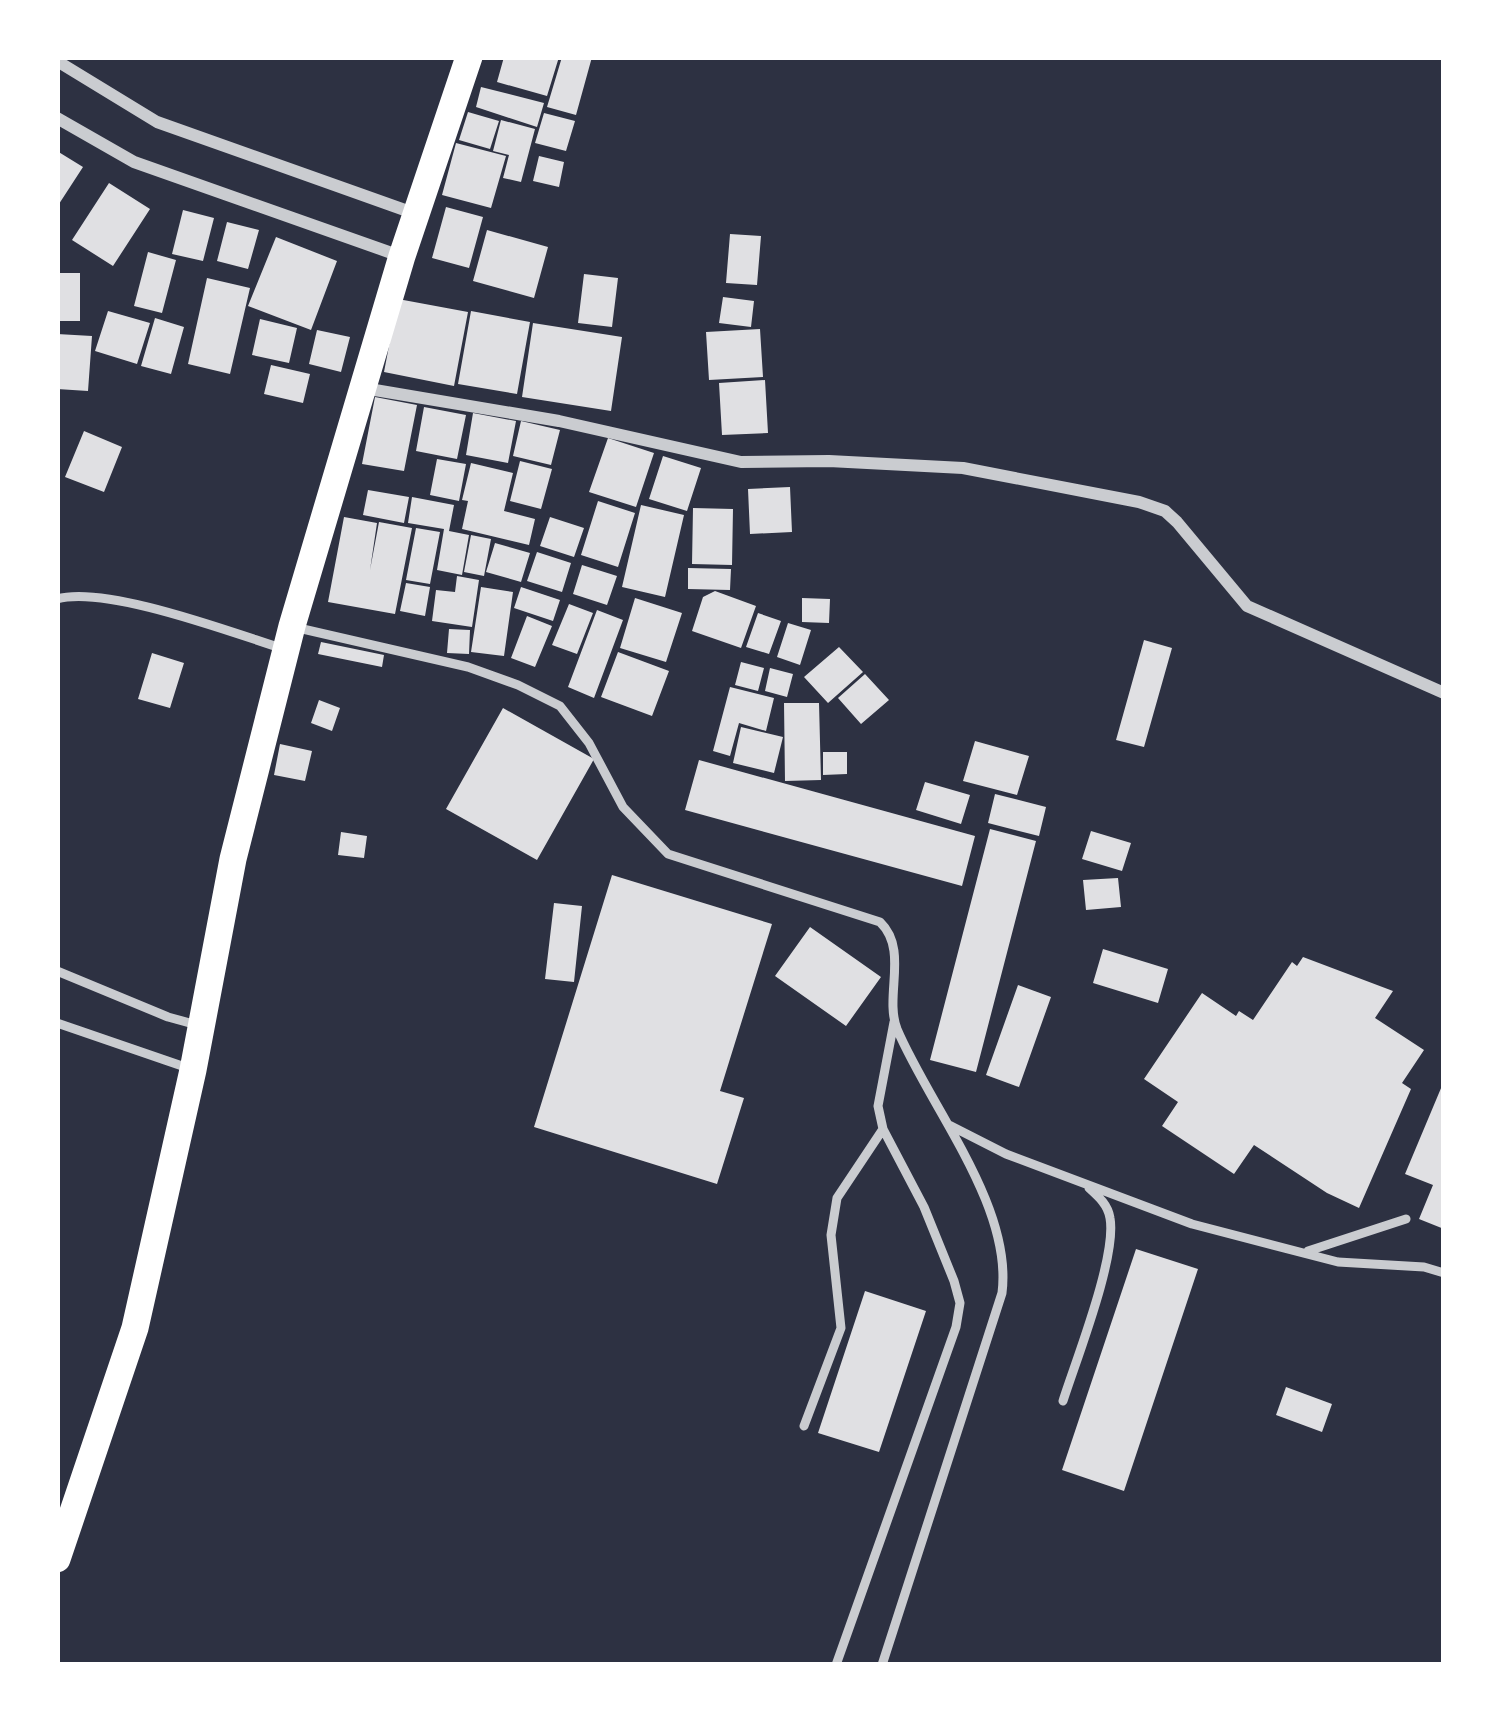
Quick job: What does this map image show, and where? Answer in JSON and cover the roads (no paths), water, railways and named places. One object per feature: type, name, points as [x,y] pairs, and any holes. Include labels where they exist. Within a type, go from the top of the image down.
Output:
[{"type":"main road","points":[[57,1559],[135,1328],[193,1070],[233,859],[288,638],[402,256],[469,57]]},
{"type":"street","points":[[57,61],[158,122],[416,214]]},
{"type":"street","points":[[57,118],[134,162],[402,256]]},
{"type":"street","points":[[362,388],[559,421],[741,462],[963,468],[1139,502],[1165,511],[1177,522],[1247,606],[1444,693]]},
{"type":"lane","points":[[57,598],[94,596],[209,626],[468,667],[518,685],[560,706],[589,743],[623,807],[668,854],[880,922],[890,931],[895,1022],[878,1106],[883,1129],[939,1242],[960,1303],[956,1327],[836,1665]]},
{"type":"lane","points":[[57,971],[201,1026]]},
{"type":"lane","points":[[882,1665],[1002,1293],[1004,1272],[979,1184],[895,1022]]},
{"type":"lane","points":[[57,1023],[193,1070]]},
{"type":"lane","points":[[949,1125],[1006,1154],[1192,1224],[1338,1262],[1424,1267],[1444,1273]]},
{"type":"lane","points":[[805,1426],[842,1328],[831,1235],[837,1198],[883,1129]]},
{"type":"lane","points":[[1063,1401],[1111,1230],[1110,1213],[1080,1180]]},
{"type":"lane","points":[[1303,1253],[1406,1219]]}]
